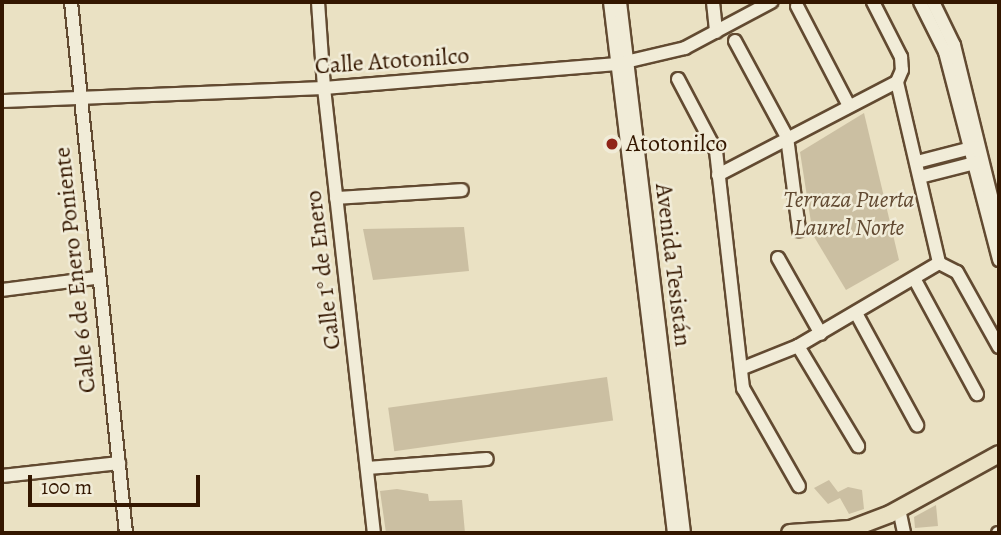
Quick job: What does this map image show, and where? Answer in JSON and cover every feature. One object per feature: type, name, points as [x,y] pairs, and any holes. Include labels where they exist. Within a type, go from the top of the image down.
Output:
[{"type":"main road","points":[[790,533],[845,531],[894,511],[999,454]]},
{"type":"main road","points":[[870,533],[894,511]]},
{"type":"street","name":"Calle 6 de Enero Poniente","points":[[71,2],[77,96],[126,533]]},
{"type":"street","name":"Calle 1° de Enero","points":[[318,2],[324,88],[374,533]]},
{"type":"street","name":"Avenida Tesistán","points":[[610,2],[621,63],[684,533]]},
{"type":"street","name":"Avenida Tesistán","points":[[620,2],[621,63],[674,533]]},
{"type":"street","points":[[713,2],[716,32]]},
{"type":"street","name":"Calle Atotonilco","points":[[2,101],[324,88],[621,63],[674,52],[771,2]]},
{"type":"street","points":[[873,2],[901,57],[902,71],[897,82],[939,263]]},
{"type":"street","points":[[920,2],[945,52],[993,213],[999,260]]},
{"type":"street","points":[[933,2],[954,45],[974,148]]},
{"type":"street","points":[[797,6],[848,104]]},
{"type":"street","points":[[736,41],[787,137],[799,230]]},
{"type":"street","points":[[678,79],[716,151],[743,368],[743,388],[799,486]]},
{"type":"street","points":[[718,175],[848,104],[897,82]]},
{"type":"street","points":[[917,162],[974,148]]},
{"type":"street","points":[[920,177],[978,162]]},
{"type":"street","points":[[336,198],[462,190]]},
{"type":"street","points":[[778,258],[821,334]]},
{"type":"street","points":[[743,368],[821,334],[915,280],[939,263]]},
{"type":"street","points":[[939,263],[957,272],[999,347]]},
{"type":"street","points":[[2,289],[96,278]]},
{"type":"street","points":[[915,280],[977,394]]},
{"type":"street","points":[[856,313],[917,425]]},
{"type":"street","points":[[798,346],[858,446]]},
{"type":"street","points":[[367,468],[487,458]]},
{"type":"street","points":[[2,476],[118,463]]},
{"type":"street","points":[[894,511],[904,533]]},
{"type":"green space","name":"Terraza Puerta Laurel Norte","points":[[864,113],[899,260],[846,290],[813,235],[800,152]]},
{"type":"green space","points":[[464,227],[469,271],[373,280],[363,229]]},
{"type":"green space","points":[[607,377],[613,421],[394,451],[388,408]]},
{"type":"green space","points":[[829,480],[838,492],[848,487],[862,490],[864,509],[849,514],[840,498],[828,504],[814,488]]},
{"type":"green space","points":[[397,489],[428,494],[429,501],[462,500],[465,533],[386,533],[380,491]]},
{"type":"green space","points":[[936,505],[938,526],[915,528],[914,517]]},
{"type":"place","name":"Atotonilco","points":[[612,144]]}]
